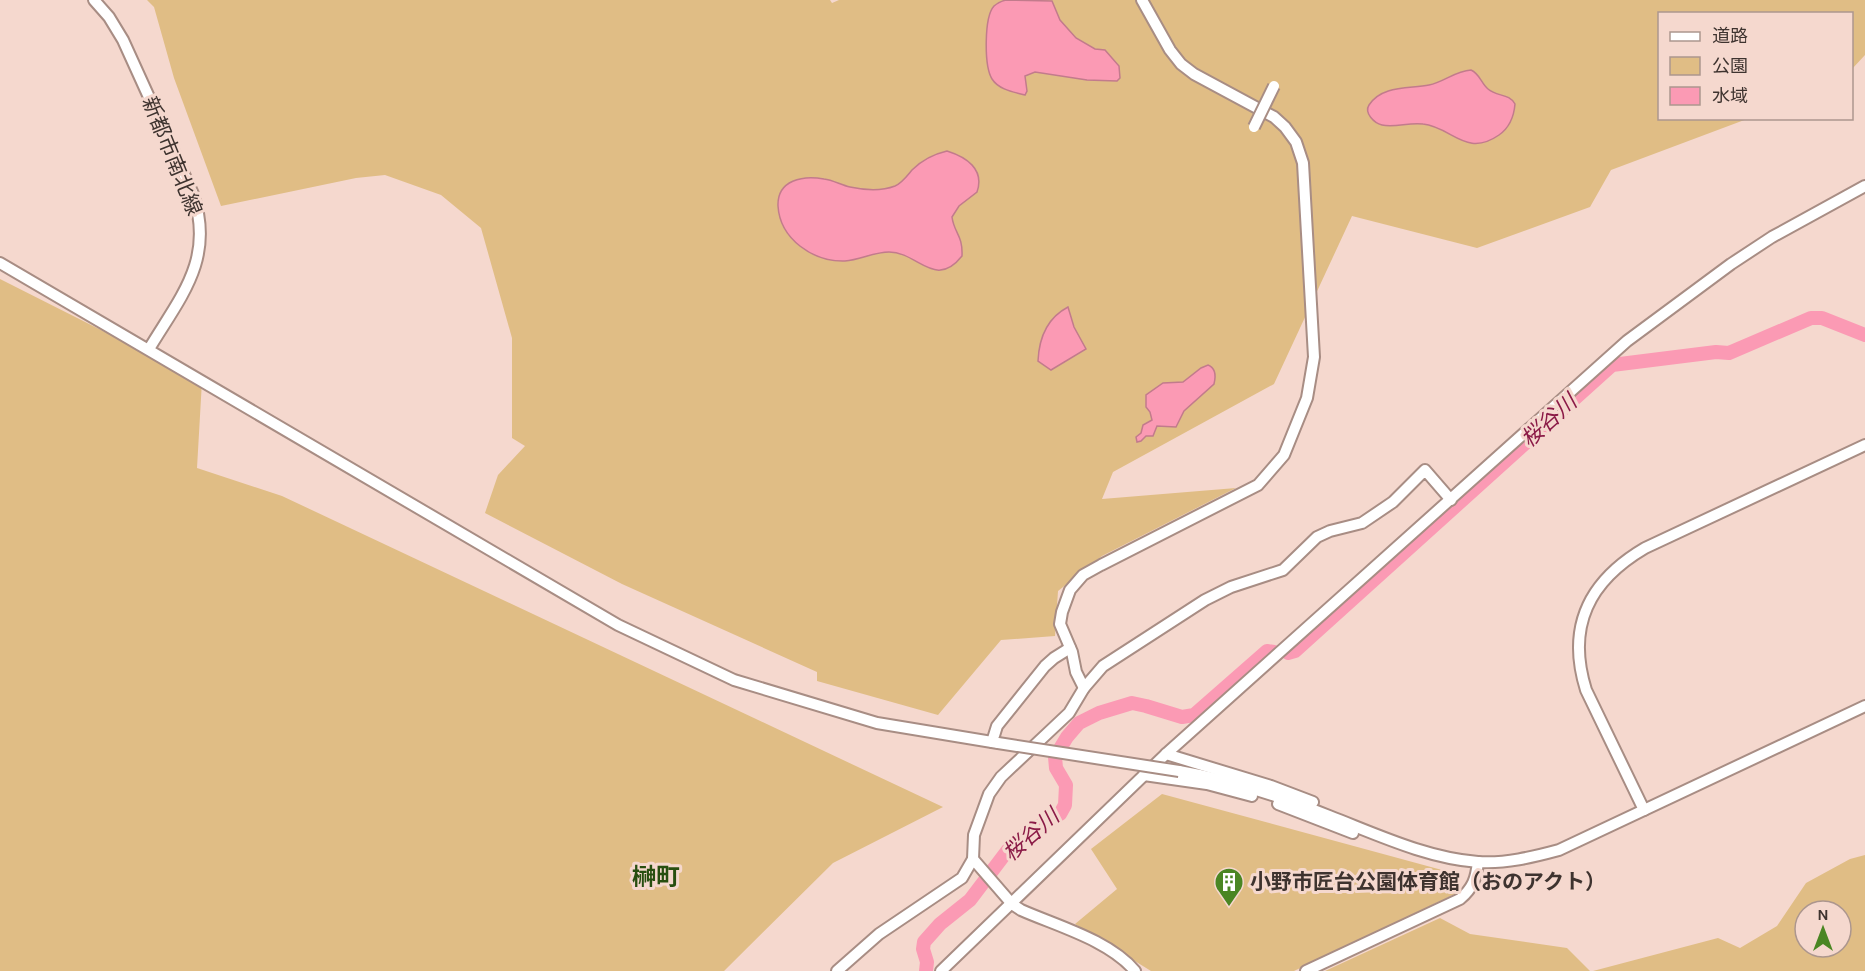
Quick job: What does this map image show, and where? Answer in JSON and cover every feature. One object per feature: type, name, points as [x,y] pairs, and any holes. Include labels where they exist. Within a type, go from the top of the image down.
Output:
[{"type":"street","name":"新都市南北線","points":[[94,0],[109,17],[123,40],[193,194],[200,219],[201,243],[193,272],[150,349]]},
{"type":"street","points":[[1084,688],[1076,672],[1070,648],[1060,624],[1070,590],[1083,576],[1236,497],[1258,484],[1272,471],[1284,454],[1306,398],[1314,357],[1303,163],[1296,142],[1274,117],[1194,74],[1181,64],[1170,50],[1142,0]]},
{"type":"street","points":[[1254,127],[1274,87]]},
{"type":"street","points":[[941,971],[1166,754],[1628,341],[1688,294],[1772,237],[1865,186]]},
{"type":"street","points":[[0,262],[618,625],[734,680],[877,723],[1179,771],[1237,784],[1272,794],[1400,843],[1446,857],[1478,862],[1506,861],[1559,850],[1865,706]]},
{"type":"street","points":[[1644,810],[1586,690],[1582,676],[1579,641],[1582,623],[1595,591],[1616,567],[1645,548],[1865,445]]},
{"type":"street","points":[[837,971],[879,934],[962,878],[972,859],[974,835],[989,794],[1001,777],[1069,714],[1084,688],[1102,666],[1204,600],[1231,587],[1283,570],[1317,537],[1330,531],[1362,523],[1393,502],[1425,470],[1451,500]]},
{"type":"street","points":[[995,742],[997,726],[1045,666],[1070,648]]},
{"type":"street","points":[[1166,754],[1290,793],[1369,826],[1400,843]]},
{"type":"street","points":[[1144,775],[1207,784],[1243,793],[1366,838],[1400,843]]},
{"type":"street","points":[[972,859],[1012,904],[1100,944],[1135,971]]},
{"type":"street","points":[[1306,971],[1460,899],[1471,889],[1476,878],[1478,862]]},
{"type":"green space","points":[[147,0],[830,0],[832,3],[839,0],[1865,0],[1865,55],[1853,68],[1853,12],[1658,12],[1658,120],[1744,120],[1611,170],[1590,207],[1477,248],[1352,216],[1274,384],[1113,472],[1102,499],[1236,488],[1102,556],[1058,591],[1055,636],[1001,640],[938,715],[817,681],[817,672],[622,584],[485,513],[498,475],[525,446],[512,438],[512,338],[481,228],[441,195],[385,175],[356,178],[221,206],[174,78],[154,7]]},
{"type":"green space","points":[[0,279],[202,381],[197,468],[282,496],[943,807],[833,863],[724,971],[0,971]]},
{"type":"green space","points":[[1162,794],[1453,873],[1459,892],[1294,971],[1151,971],[1075,924],[1117,889],[1091,849]]},
{"type":"green space","points":[[1865,855],[1865,971],[1593,971],[1718,938],[1740,948],[1777,926],[1793,902],[1793,959],[1853,959],[1853,899],[1795,899],[1806,883],[1850,859]]},
{"type":"green space","points":[[1440,918],[1470,934],[1567,948],[1590,971],[1325,971]]},
{"type":"water","points":[[1006,0],[1052,1],[1060,20],[1076,38],[1095,49],[1105,50],[1119,66],[1120,78],[1117,81],[1087,80],[1035,72],[1025,76],[1027,91],[1025,95],[999,86],[989,73],[986,53],[987,31],[988,20],[994,6]]},
{"type":"water","points":[[1471,70],[1488,89],[1510,98],[1515,104],[1506,129],[1487,141],[1468,142],[1433,126],[1423,124],[1382,125],[1373,120],[1369,114],[1369,105],[1381,94],[1396,89],[1429,85],[1460,72]]},
{"type":"water","points":[[947,151],[972,165],[979,184],[977,192],[959,206],[952,217],[960,239],[962,256],[952,266],[943,270],[926,267],[909,257],[889,252],[845,261],[821,257],[800,246],[785,229],[780,218],[779,197],[782,190],[793,181],[816,178],[855,188],[884,189],[900,183],[924,161]]},
{"type":"water","points":[[1068,307],[1074,327],[1086,349],[1051,370],[1038,361],[1040,344],[1050,323]]},
{"type":"water","points":[[1208,365],[1215,373],[1214,384],[1184,411],[1176,427],[1157,426],[1153,436],[1146,436],[1137,442],[1136,437],[1141,433],[1143,425],[1152,420],[1146,407],[1146,395],[1163,383],[1183,382]]},
{"type":"waterway","name":"桜谷川","points":[[1288,653],[1295,651],[1612,365],[1716,352],[1729,353],[1811,318],[1822,318],[1865,335]]},
{"type":"waterway","name":"桜谷川","points":[[926,971],[924,942],[940,924],[970,900],[1011,846],[1030,831],[1060,814],[1065,805],[1066,785],[1056,768],[1055,757],[1079,723],[1099,713],[1132,703],[1182,717],[1194,715],[1267,651],[1274,652]]},
{"type":"place","name":"小野市匠台公園体育館（おのアクト）","points":[[1229,908]]},
{"type":"district","name":"榊町","points":[[656,877]]}]
